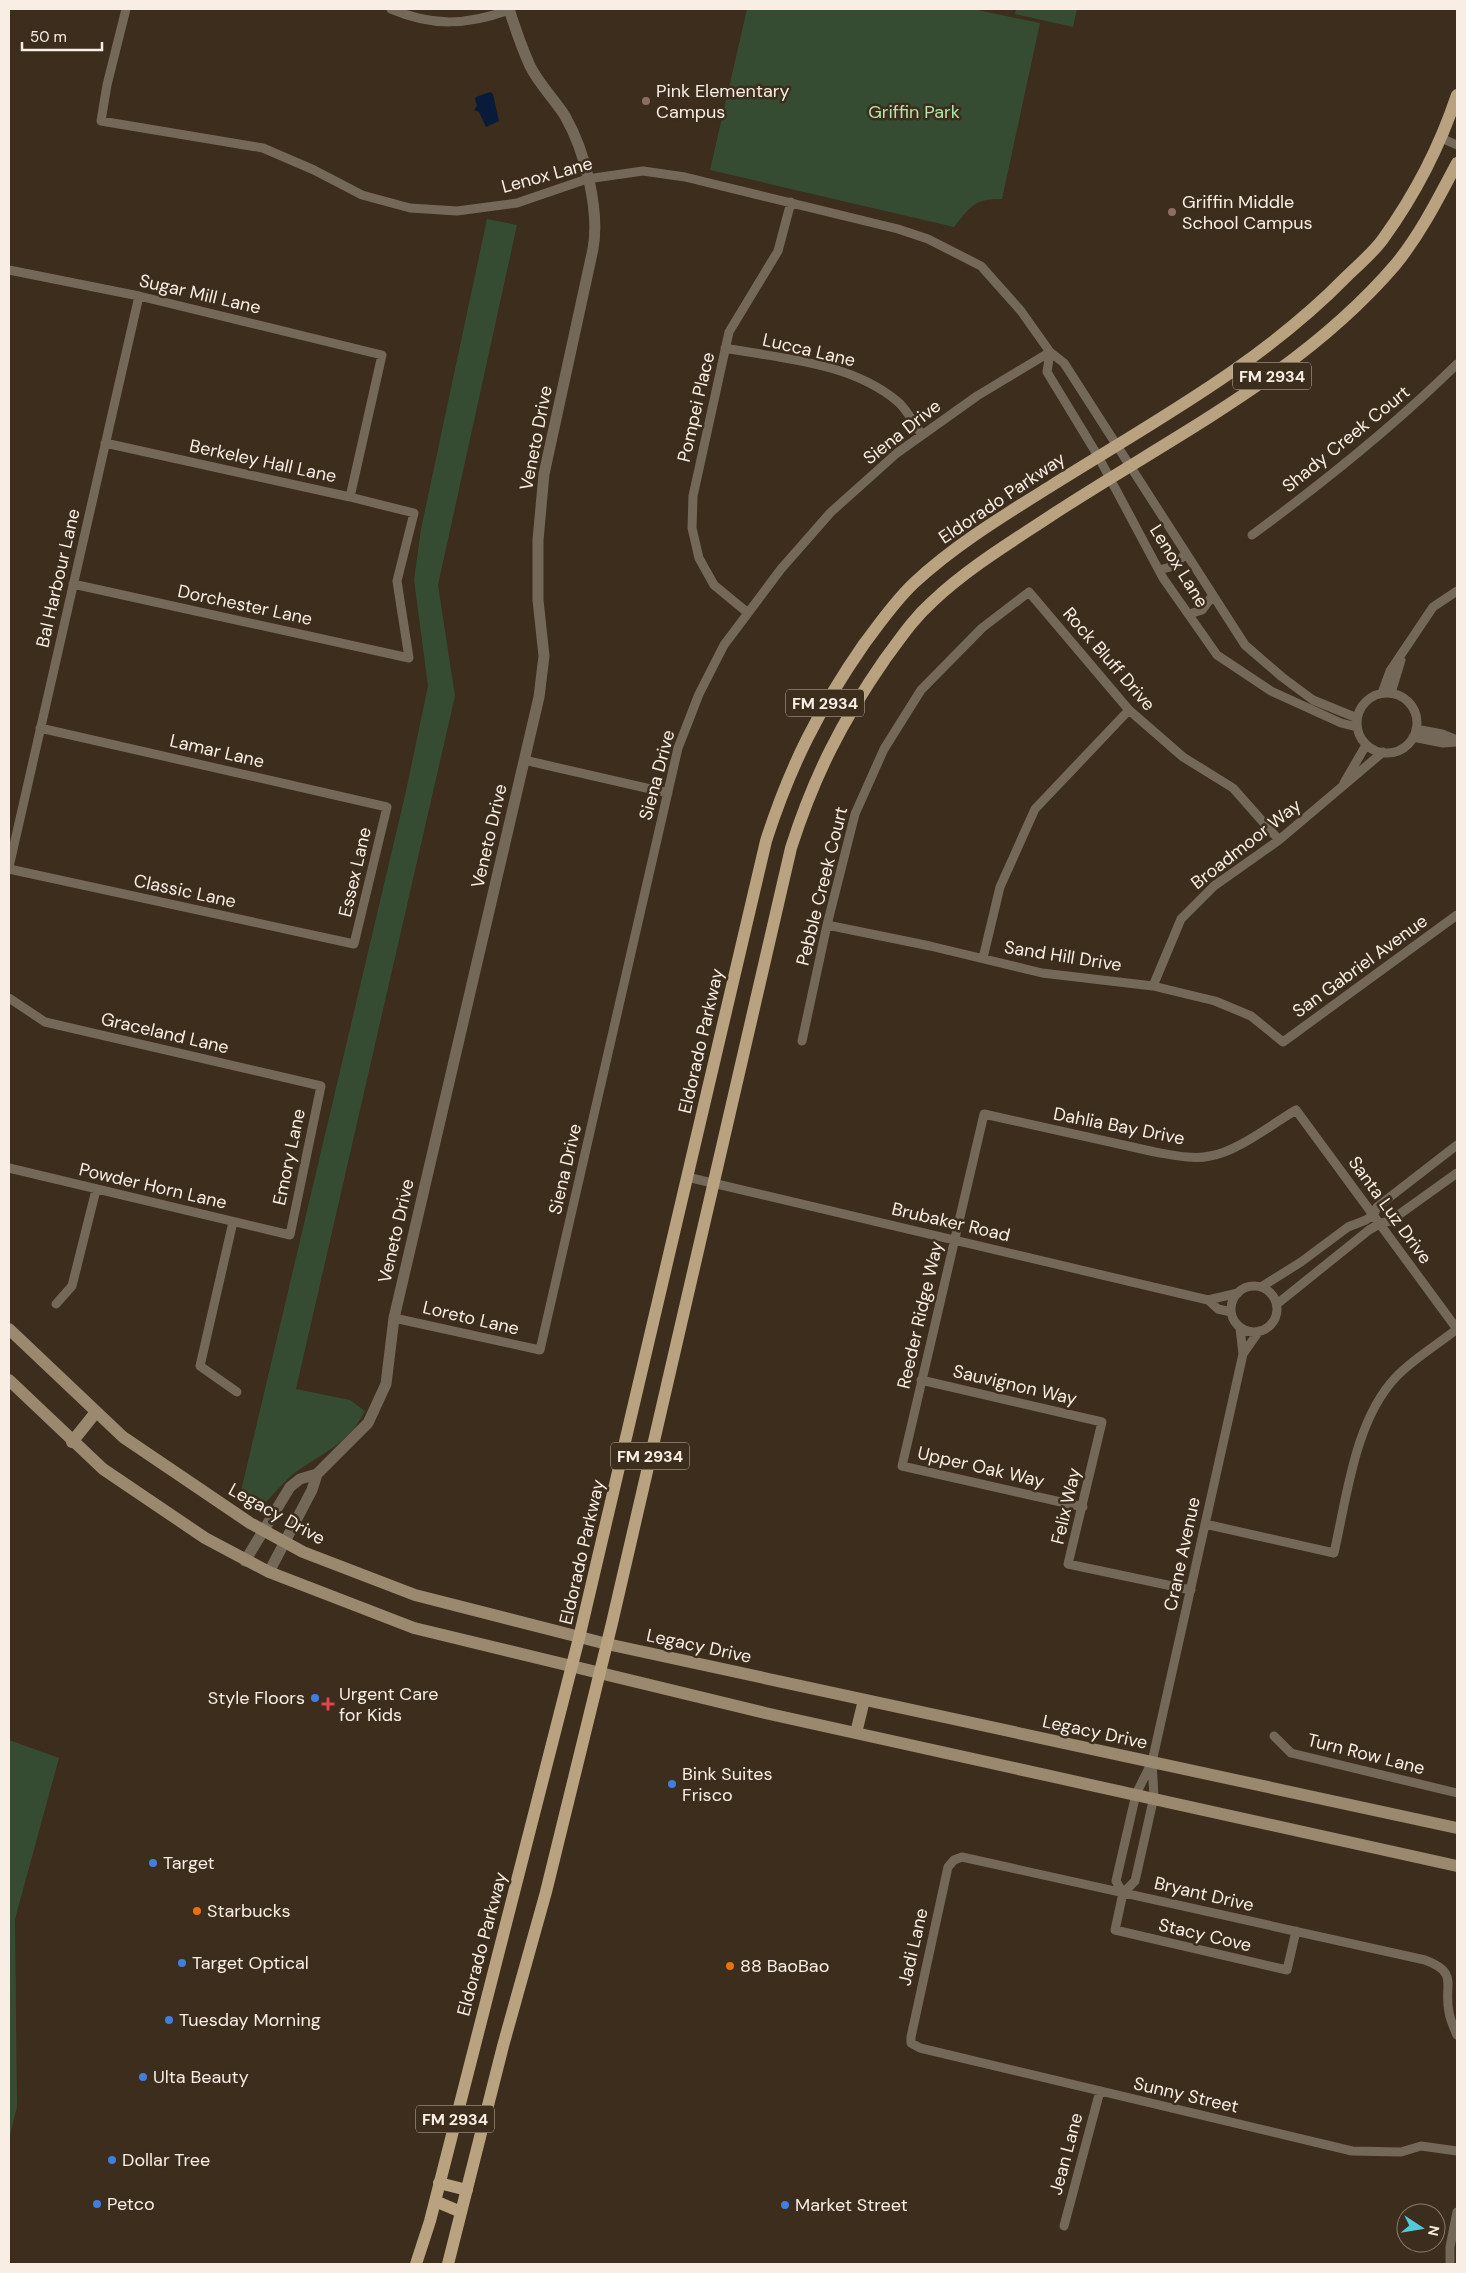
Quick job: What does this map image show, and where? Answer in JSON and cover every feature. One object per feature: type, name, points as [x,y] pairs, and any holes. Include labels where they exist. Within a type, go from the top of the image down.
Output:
[{"type":"main road","name":"Eldorado Parkway","points":[[416,2264],[435,2201],[580,1638],[766,841],[783,789],[807,735],[832,690],[887,611],[913,584],[986,526],[1219,381],[1261,352],[1330,293],[1381,241],[1410,197],[1441,138],[1457,95]]},
{"type":"main road","name":"FM 2934","points":[[448,2264],[503,2046],[546,1892],[600,1673],[791,848],[807,798],[830,748],[855,703],[907,627],[931,603],[1001,547],[1109,478],[1213,417],[1284,368],[1336,324],[1396,263],[1432,210],[1457,163]]},
{"type":"main road","name":"Legacy Drive","points":[[9,1329],[123,1437],[262,1530],[303,1552],[415,1595],[580,1638],[1457,1828]]},
{"type":"main road","points":[[9,1380],[72,1442],[103,1469],[205,1538],[245,1561],[269,1572],[414,1628],[856,1733],[1154,1797],[1457,1866]]},
{"type":"main road","points":[[72,1442],[96,1412]]},
{"type":"main road","points":[[856,1733],[864,1700]]},
{"type":"main road","points":[[439,2183],[467,2190]]},
{"type":"main road","points":[[435,2201],[462,2212]]},
{"type":"street","name":"Lenox Lane","points":[[126,9],[107,85],[101,121],[263,148],[362,195],[410,208],[457,211],[517,203],[587,179],[643,171],[685,177],[791,202],[928,239],[981,266],[1021,311],[1050,352],[1064,363],[1245,645],[1282,677],[1313,700],[1357,718]]},
{"type":"street","points":[[391,9],[433,22],[477,21],[509,9]]},
{"type":"street","name":"Veneto Drive","points":[[269,1572],[312,1490],[317,1474],[368,1423],[386,1384],[394,1318],[539,697],[544,656],[538,600],[538,566],[544,474],[595,237],[592,200],[580,150],[565,117],[531,67],[509,9]]},
{"type":"street","points":[[1441,138],[1457,145]]},
{"type":"street","name":"Pompei Place","points":[[748,613],[714,585],[699,558],[692,528],[692,496],[729,332],[737,315],[778,251],[791,202]]},
{"type":"street","name":"Sugar Mill Lane","points":[[9,270],[139,296],[382,354],[350,497]]},
{"type":"street","name":"Bal Harbour Lane","points":[[9,868],[139,296]]},
{"type":"street","name":"Lucca Lane","points":[[726,348],[840,370],[867,381],[898,402],[922,435]]},
{"type":"street","name":"Lenox Lane","points":[[1050,352],[1047,372],[1098,456],[1159,570],[1217,655],[1271,691],[1341,723],[1357,727]]},
{"type":"street","name":"Siena Drive","points":[[540,1350],[678,748],[699,694],[724,645],[781,569],[831,512],[897,452],[977,396],[1050,352]]},
{"type":"street","name":"Shady Creek Court","points":[[1252,535],[1341,468],[1412,408],[1457,364]]},
{"type":"street","name":"Berkeley Hall Lane","points":[[105,443],[414,513],[397,581],[409,658]]},
{"type":"street","points":[[1159,570],[1174,566],[1186,553]]},
{"type":"street","name":"Dorchester Lane","points":[[73,584],[409,658]]},
{"type":"street","points":[[1386,693],[1404,651],[1433,607],[1457,591]]},
{"type":"street","name":"Rock Bluff Drive","points":[[1029,592],[1129,710],[1183,758],[1233,788],[1279,840]]},
{"type":"street","name":"Pebble Creek Court","points":[[802,1041],[827,925],[855,814],[884,750],[921,690],[982,628],[1029,592]]},
{"type":"street","points":[[1188,614],[1202,610],[1213,595]]},
{"type":"street","points":[[1386,693],[1400,696],[1414,710],[1414,733],[1400,749],[1383,752],[1366,745],[1357,727],[1357,718],[1366,702],[1386,693]]},
{"type":"street","points":[[983,958],[1000,886],[1035,809],[1129,710]]},
{"type":"street","name":"Lamar Lane","points":[[40,728],[387,807]]},
{"type":"street","points":[[1414,733],[1443,743],[1457,741]]},
{"type":"street","name":"Broadmoor Way","points":[[1342,788],[1366,745]]},
{"type":"street","name":"Broadmoor Way","points":[[1153,986],[1181,920],[1214,886],[1279,840],[1383,752]]},
{"type":"street","points":[[524,760],[668,793]]},
{"type":"street","name":"Essex Lane","points":[[354,944],[387,807]]},
{"type":"street","name":"Classic Lane","points":[[9,868],[354,944]]},
{"type":"street","name":"San Gabriel Avenue","points":[[1282,1042],[1457,915]]},
{"type":"street","name":"Sand Hill Drive","points":[[827,925],[983,958],[1042,973],[1153,986],[1215,1001],[1251,1016],[1282,1042]]},
{"type":"street","name":"Graceland Lane","points":[[9,998],[45,1022],[321,1086]]},
{"type":"street","name":"Emory Lane","points":[[290,1235],[321,1086]]},
{"type":"street","name":"Dahlia Bay Drive","points":[[984,1114],[1156,1152],[1184,1156],[1210,1156],[1230,1149],[1296,1110]]},
{"type":"street","name":"Santa Luz Drive","points":[[1296,1110],[1381,1223],[1456,1329]]},
{"type":"street","name":"Reeder Ridge Way","points":[[902,1466],[984,1114]]},
{"type":"street","points":[[1261,1287],[1271,1294],[1277,1304],[1277,1312],[1269,1325],[1259,1331],[1240,1328],[1231,1312],[1238,1293],[1251,1287],[1261,1287],[1301,1262],[1348,1227],[1374,1214],[1377,1207],[1456,1147]]},
{"type":"street","name":"Powder Horn Lane","points":[[9,1168],[290,1235]]},
{"type":"street","points":[[1277,1304],[1381,1223],[1390,1221],[1457,1174]]},
{"type":"street","name":"Brubaker Road","points":[[687,1178],[1208,1300],[1218,1308],[1231,1312]]},
{"type":"street","points":[[56,1304],[72,1286],[96,1190]]},
{"type":"street","points":[[232,1222],[200,1366],[236,1392]]},
{"type":"street","name":"Brubaker Road","points":[[1208,1300],[1238,1293]]},
{"type":"street","name":"Loreto Lane","points":[[394,1318],[540,1350]]},
{"type":"street","name":"Crane Avenue","points":[[1152,1762],[1154,1797],[1135,1881],[1123,1892],[1116,1881],[1136,1794],[1152,1762],[1191,1590],[1243,1354],[1240,1328]]},
{"type":"street","points":[[1205,1524],[1334,1553],[1362,1435],[1376,1402],[1398,1375],[1456,1329]]},
{"type":"street","name":"Crane Avenue","points":[[1243,1354],[1259,1331]]},
{"type":"street","name":"Sauvignon Way","points":[[921,1380],[1102,1422]]},
{"type":"street","name":"Felix Way","points":[[1102,1422],[1068,1564],[1191,1590]]},
{"type":"street","name":"Upper Oak Way","points":[[902,1466],[1083,1507]]},
{"type":"street","name":"Veneto Drive","points":[[245,1561],[262,1530],[290,1487],[300,1479],[317,1474]]},
{"type":"street","name":"Turn Row Lane","points":[[1274,1736],[1291,1753],[1457,1793]]},
{"type":"street","name":"Bryant Drive","points":[[954,1860],[962,1857],[972,1859],[1425,1960],[1445,1970],[1449,1979],[1448,2011],[1457,2035]]},
{"type":"street","name":"Jadi Lane","points":[[911,2043],[912,2029],[948,1867],[954,1860]]},
{"type":"street","name":"Stacy Cove","points":[[1123,1892],[1115,1930],[1287,1970],[1296,1931]]},
{"type":"street","name":"Sunny Street","points":[[911,2043],[920,2048],[1352,2151],[1400,2152],[1421,2146],[1457,2151]]},
{"type":"street","name":"Jean Lane","points":[[1064,2226],[1100,2091]]},
{"type":"street","points":[[1450,2264],[1450,2247],[1457,2212]]},
{"type":"green space","name":"Griffin Park","points":[[747,9],[973,9],[1040,23],[1002,199],[979,202],[964,214],[954,227],[710,170]]},
{"type":"green space","points":[[1016,9],[1077,9],[1073,27],[1015,14]]},
{"type":"green space","points":[[487,219],[517,225],[438,585],[455,696],[296,1389],[350,1400],[365,1411],[351,1432],[343,1440],[292,1475],[265,1503],[241,1491],[406,791],[428,686],[414,580],[421,529]]},
{"type":"green space","points":[[9,1740],[59,1758],[15,1919],[17,2107],[9,2139]]},
{"type":"water","points":[[490,92],[493,94],[499,121],[486,127],[479,112],[474,110],[477,106],[475,99]]},
{"type":"place","name":"Pink Elementary Campus","points":[[646,101]]},
{"type":"place","name":"Griffin Middle School Campus","points":[[1172,212]]},
{"type":"place","name":"Style Floors","points":[[315,1698]]},
{"type":"place","name":"Urgent Care for Kids","points":[[328,1704]]},
{"type":"place","name":"Bink Suites Frisco","points":[[672,1784]]},
{"type":"place","name":"Target","points":[[153,1863]]},
{"type":"place","name":"Starbucks","points":[[197,1911]]},
{"type":"place","name":"Target Optical","points":[[182,1963]]},
{"type":"place","name":"88 BaoBao","points":[[730,1966]]},
{"type":"place","name":"Tuesday Morning","points":[[169,2020]]},
{"type":"place","name":"Ulta Beauty","points":[[143,2077]]},
{"type":"place","name":"Dollar Tree","points":[[112,2160]]},
{"type":"place","name":"Petco","points":[[97,2204]]},
{"type":"place","name":"Market Street","points":[[785,2205]]}]
